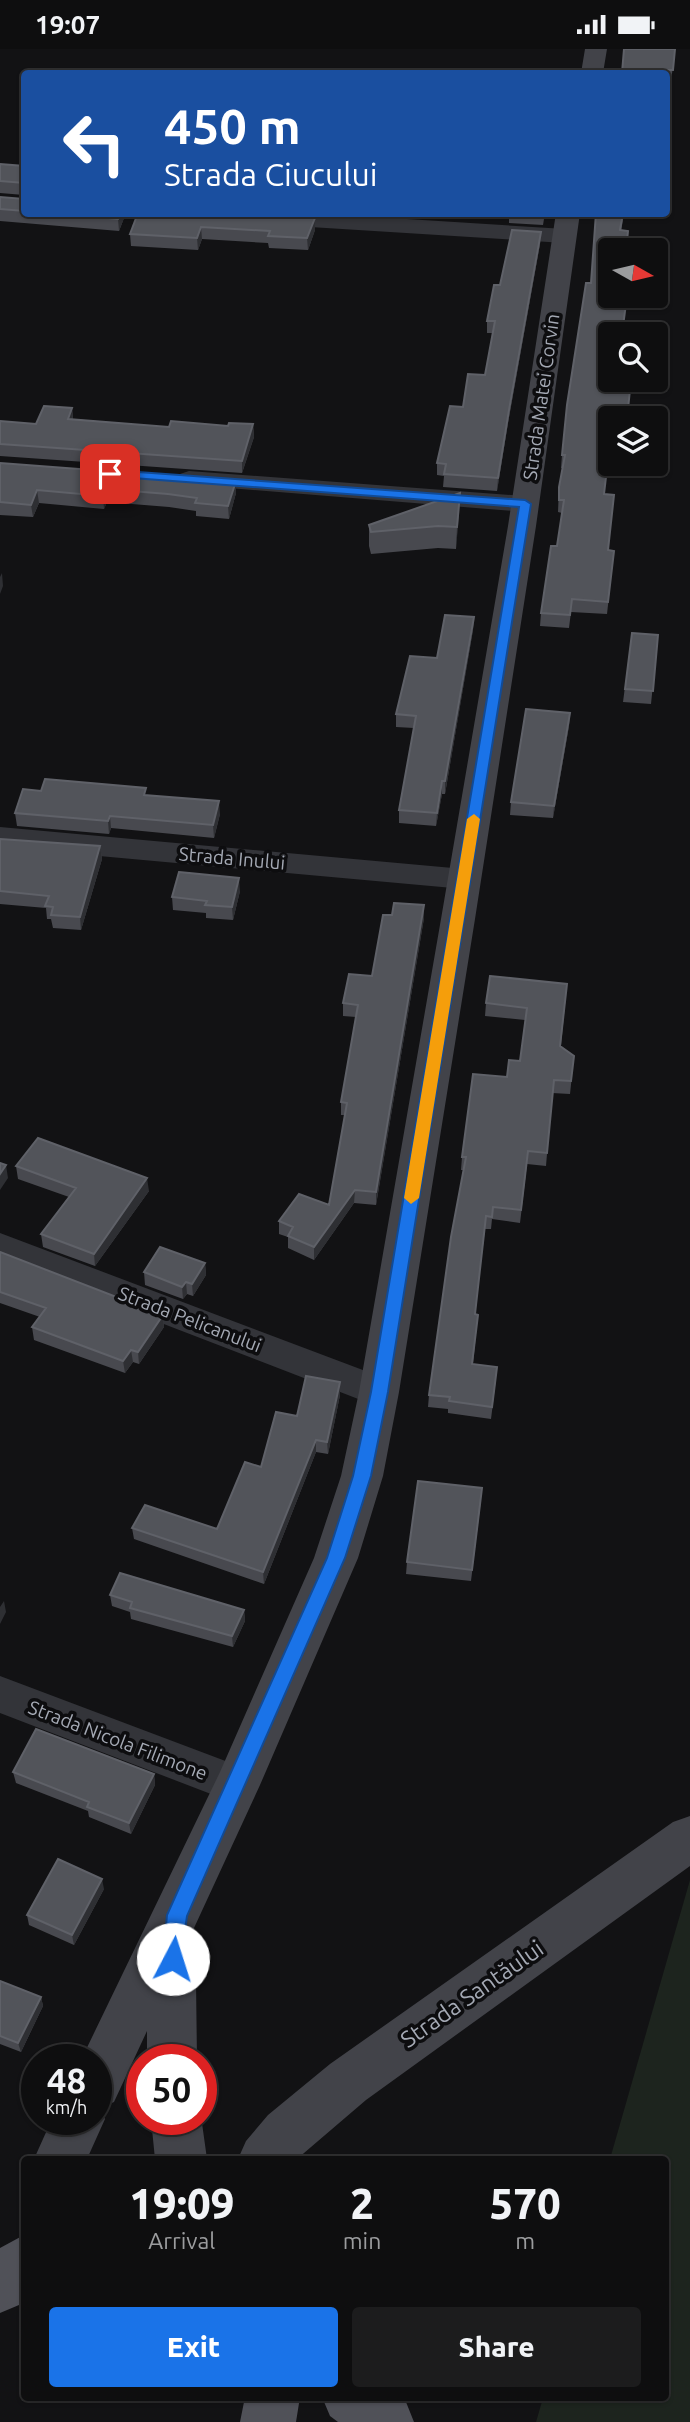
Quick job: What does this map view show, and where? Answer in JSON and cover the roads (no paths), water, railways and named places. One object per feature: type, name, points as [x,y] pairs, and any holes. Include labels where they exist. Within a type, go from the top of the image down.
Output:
[{"type":"main road","points":[[592,70],[596,49]]},
{"type":"main road","name":"Strada Matei Corvin","points":[[112,2051],[237,1785],[348,1526],[362,1476],[379,1392],[464,879],[567,225]]},
{"type":"main road","name":"Strada Santăului","points":[[267,2156],[286,2133],[348,2082],[690,1838]]},
{"type":"main road","name":"Strada Matei Corvin","points":[[172,2044],[171,1981],[177,1915]]},
{"type":"main road","points":[[61,2156],[71,2135]]},
{"type":"main road","points":[[179,2135],[181,2156]]},
{"type":"main road","points":[[268,2422],[272,2401]]},
{"type":"main road","points":[[355,2401],[386,2422]]},
{"type":"street","points":[[322,217],[567,225]]},
{"type":"street","points":[[166,478],[525,504]]},
{"type":"street","name":"Strada Inului","points":[[0,837],[464,879]]},
{"type":"street","name":"Strada Pelicanului","points":[[0,1247],[379,1392]]},
{"type":"street","name":"Strada Nicola Filimone","points":[[0,1695],[237,1785]]}]
